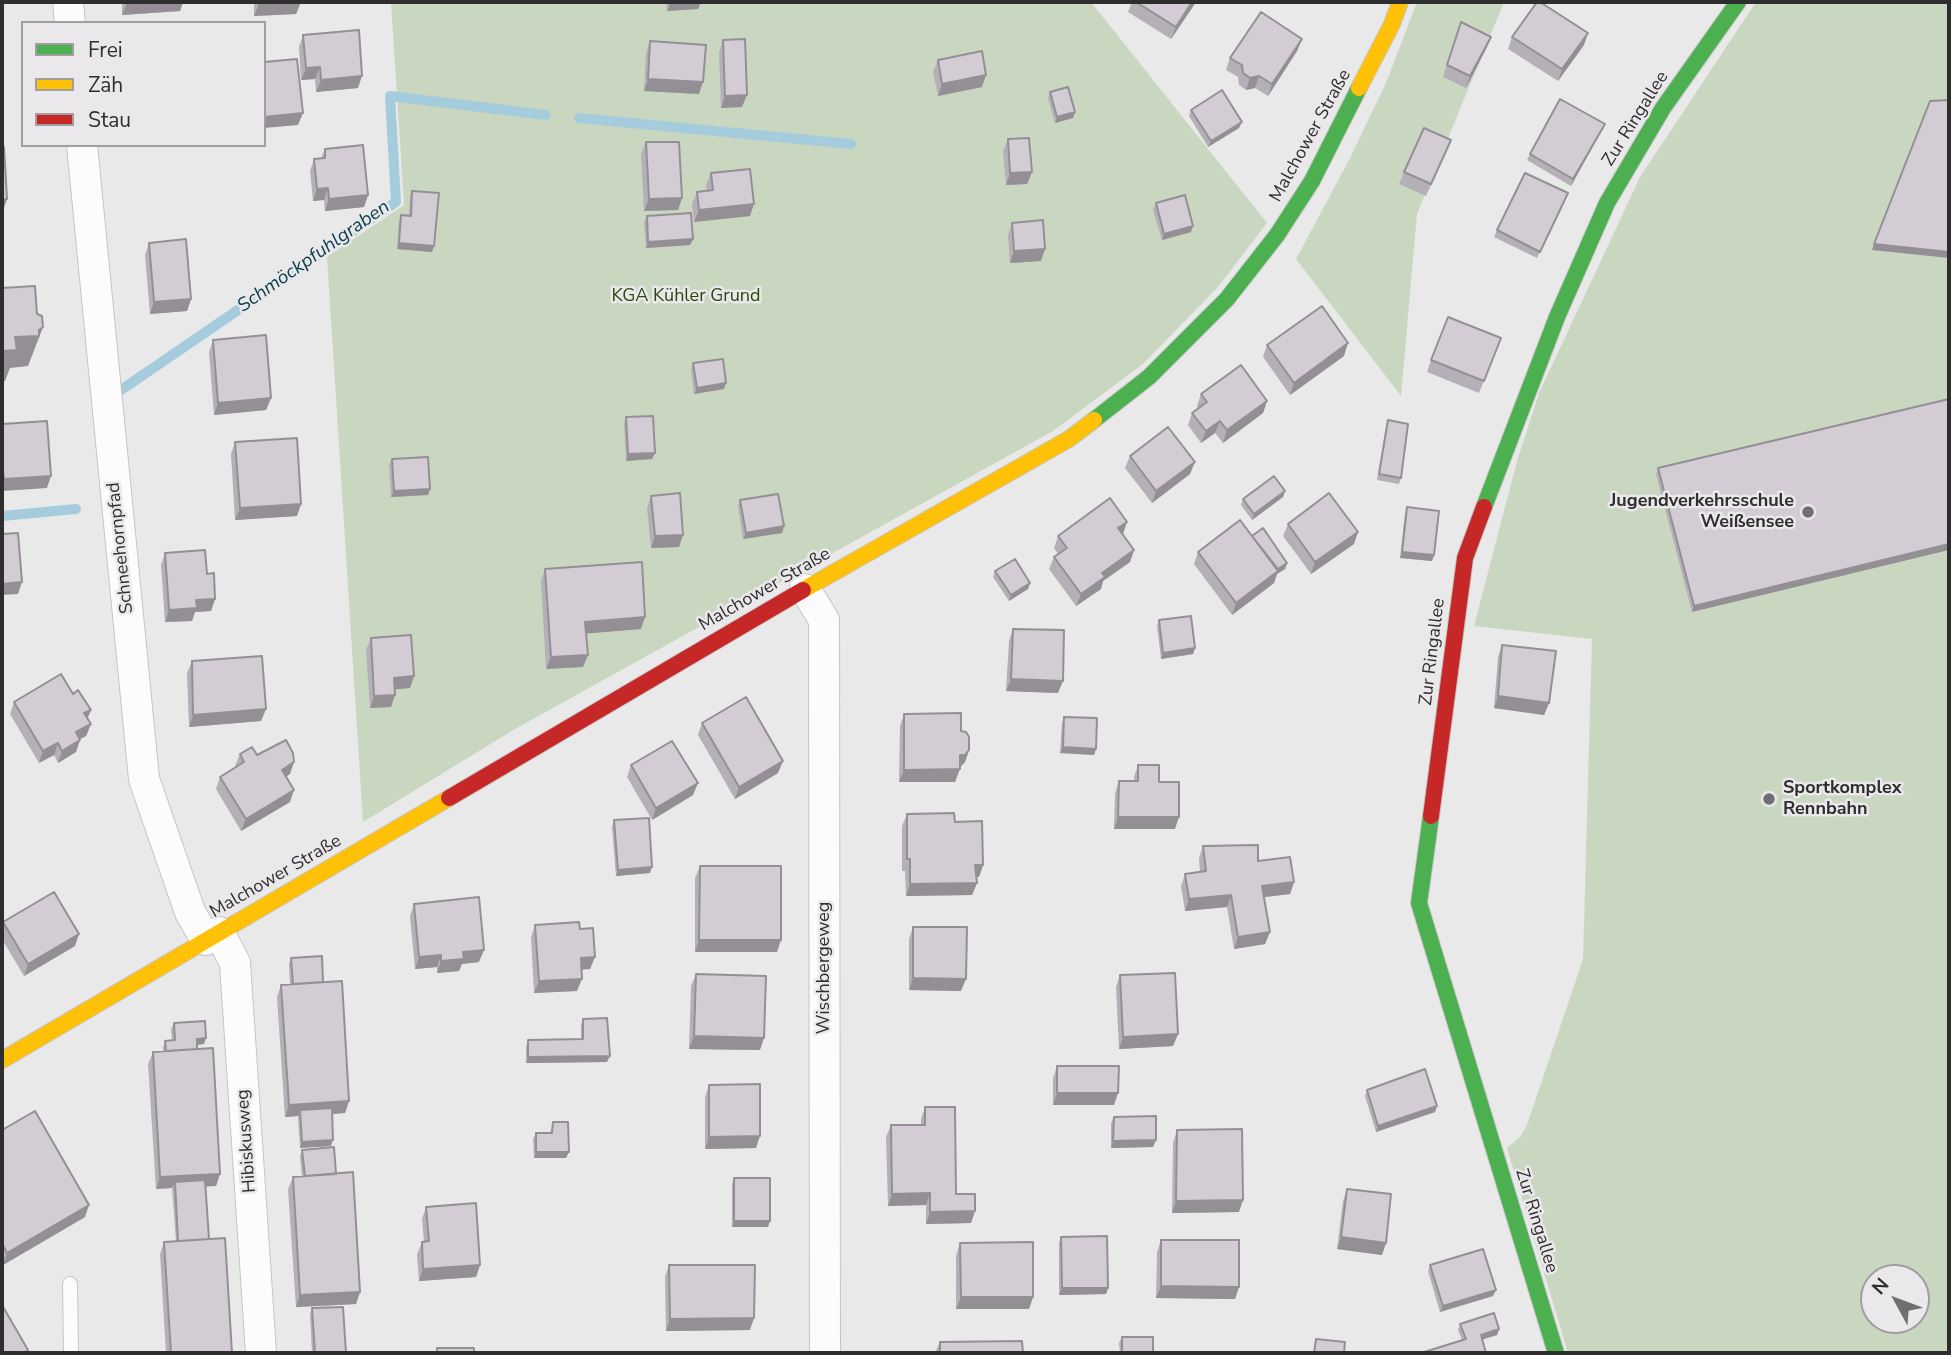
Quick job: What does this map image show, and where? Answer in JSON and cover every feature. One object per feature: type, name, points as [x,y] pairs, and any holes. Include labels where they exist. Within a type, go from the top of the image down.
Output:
[{"type":"street","points":[[68,2],[70,21]]},
{"type":"street","name":"Malchower Straße","points":[[2,1060],[805,589],[1069,439],[1149,377],[1227,299],[1277,235],[1312,181],[1392,24],[1400,2]]},
{"type":"street","name":"Zur Ringallee","points":[[1556,1353],[1419,903],[1465,558],[1557,317],[1607,203],[1663,108],[1738,2]]},
{"type":"street","name":"Schneehornpfad","points":[[82,147],[144,779],[190,912],[213,936]]},
{"type":"street","name":"Wischbergeweg","points":[[805,589],[824,620],[825,1353]]},
{"type":"street","name":"Hibiskusweg","points":[[213,936],[235,964],[261,1353]]},
{"type":"lane","points":[[70,1284],[71,1353]]},
{"type":"green space","name":"KGA Kühler Grund","points":[[391,2],[1091,2],[1267,223],[1218,287],[1143,364],[1053,431],[515,729],[363,822],[327,257],[404,205]]},
{"type":"green space","points":[[1417,2],[1504,2],[1417,214],[1401,396],[1296,259],[1349,160],[1386,83]]},
{"type":"green space","name":"Sportkomplex Rennbahn","points":[[1756,2],[1949,2],[1949,1353],[1568,1353],[1507,1148],[1520,1137],[1527,1125],[1583,959],[1592,639],[1474,626],[1517,461],[1539,393],[1640,177]]},
{"type":"building","points":[[258,2],[301,2],[259,4]]},
{"type":"building","points":[[1136,2],[1192,2],[1176,27]]},
{"type":"building","points":[[1537,2],[1588,33],[1562,69],[1512,37]]},
{"type":"building","points":[[1261,12],[1302,39],[1272,84],[1259,76],[1250,78],[1243,73],[1242,65],[1230,58]]},
{"type":"building","points":[[1461,22],[1491,37],[1470,76],[1447,65]]},
{"type":"building","points":[[359,30],[362,76],[321,80],[320,67],[306,68],[303,35]]},
{"type":"building","points":[[745,39],[747,95],[725,96],[723,40]]},
{"type":"building","points":[[650,41],[706,45],[703,82],[648,79]]},
{"type":"building","points":[[982,51],[986,75],[942,84],[938,60]]},
{"type":"building","points":[[297,59],[303,113],[266,117],[266,62]]},
{"type":"building","points":[[1068,87],[1075,112],[1057,117],[1050,92]]},
{"type":"building","points":[[1222,90],[1242,122],[1211,141],[1191,110]]},
{"type":"building","points":[[1560,99],[1605,124],[1573,179],[1530,154]]},
{"type":"building","points":[[1949,100],[1949,252],[1874,244],[1930,101]]},
{"type":"building","points":[[1424,128],[1451,140],[1431,184],[1404,172]]},
{"type":"building","points":[[1029,138],[1032,172],[1010,173],[1008,139]]},
{"type":"building","points":[[646,142],[679,142],[682,198],[649,199]]},
{"type":"building","points":[[363,145],[368,195],[329,199],[328,188],[317,189],[314,159],[325,158],[325,149]]},
{"type":"building","points":[[2,147],[7,199],[2,200]]},
{"type":"building","points":[[750,169],[754,204],[699,210],[697,192],[713,190],[711,173]]},
{"type":"building","points":[[1525,173],[1568,193],[1540,252],[1497,230]]},
{"type":"building","points":[[412,191],[439,193],[434,246],[399,243],[401,215],[411,216]]},
{"type":"building","points":[[1185,195],[1193,226],[1164,234],[1156,203]]},
{"type":"building","points":[[691,213],[693,239],[648,242],[647,216]]},
{"type":"building","points":[[1043,220],[1045,249],[1014,251],[1012,223]]},
{"type":"building","points":[[186,239],[191,299],[154,302],[149,243]]},
{"type":"building","points":[[35,286],[37,314],[42,316],[43,327],[39,330],[39,336],[15,337],[17,350],[2,351],[2,288]]},
{"type":"building","points":[[1322,306],[1348,343],[1294,383],[1267,345]]},
{"type":"building","points":[[1448,317],[1501,338],[1484,381],[1431,360]]},
{"type":"building","points":[[266,335],[271,398],[218,403],[213,340]]},
{"type":"building","points":[[723,359],[726,383],[697,388],[693,363]]},
{"type":"building","points":[[1241,365],[1267,401],[1227,430],[1220,421],[1206,431],[1192,413],[1207,402],[1201,394]]},
{"type":"building","name":"Jugendverkehrsschule Weißensee","points":[[1949,399],[1949,544],[1694,606],[1658,468]]},
{"type":"building","points":[[653,416],[655,453],[628,454],[626,417]]},
{"type":"building","points":[[1388,420],[1408,424],[1401,478],[1379,474]]},
{"type":"building","points":[[47,421],[51,476],[4,479],[2,424]]},
{"type":"building","points":[[1168,427],[1195,462],[1156,491],[1130,456]]},
{"type":"building","points":[[297,438],[301,504],[240,508],[235,442]]},
{"type":"building","points":[[428,457],[430,489],[394,491],[392,459]]},
{"type":"building","points":[[1274,476],[1285,491],[1254,514],[1243,499]]},
{"type":"building","points":[[680,493],[683,535],[655,536],[651,496]]},
{"type":"building","points":[[1329,493],[1358,532],[1315,562],[1288,524]]},
{"type":"building","points":[[778,494],[784,526],[746,533],[740,500]]},
{"type":"building","points":[[1110,498],[1127,522],[1118,528],[1134,550],[1102,573],[1105,577],[1081,594],[1054,557],[1067,548],[1058,536]]},
{"type":"building","points":[[1407,507],[1439,511],[1434,555],[1402,552]]},
{"type":"building","points":[[1240,520],[1278,571],[1236,603],[1198,552]]},
{"type":"building","points":[[1263,528],[1287,563],[1278,569],[1252,536]]},
{"type":"building","points":[[18,533],[22,582],[2,584],[2,534]]},
{"type":"building","points":[[205,550],[207,574],[214,573],[215,599],[196,600],[197,608],[169,610],[165,553]]},
{"type":"building","points":[[1015,559],[1030,583],[1011,595],[995,571]]},
{"type":"building","points":[[642,562],[645,617],[585,622],[588,655],[551,657],[545,569]]},
{"type":"building","points":[[1191,616],[1195,648],[1163,653],[1159,620]]},
{"type":"building","points":[[1013,629],[1064,630],[1063,681],[1011,679]]},
{"type":"building","points":[[411,635],[414,676],[394,678],[395,695],[374,696],[371,638]]},
{"type":"building","points":[[1502,645],[1556,651],[1549,703],[1498,696]]},
{"type":"building","points":[[262,656],[266,709],[193,715],[192,661]]},
{"type":"building","points":[[61,674],[73,694],[78,690],[91,710],[84,713],[91,724],[76,732],[80,740],[62,751],[58,743],[43,751],[14,702]]},
{"type":"building","points":[[746,697],[783,761],[739,787],[702,723]]},
{"type":"building","points":[[961,713],[961,731],[966,732],[969,737],[969,750],[965,755],[960,755],[960,769],[904,770],[904,714]]},
{"type":"building","points":[[1064,717],[1097,718],[1096,749],[1063,747]]},
{"type":"building","points":[[286,740],[293,753],[294,762],[282,770],[294,790],[246,819],[220,777],[244,762],[240,754],[252,747],[257,755]]},
{"type":"building","points":[[672,741],[698,783],[656,808],[631,765]]},
{"type":"building","points":[[1138,765],[1159,765],[1159,782],[1179,782],[1179,817],[1118,817],[1119,781],[1138,781]]},
{"type":"building","points":[[954,813],[955,822],[982,821],[983,865],[975,865],[977,883],[910,884],[907,814]]},
{"type":"building","points":[[649,818],[652,867],[618,870],[614,820]]},
{"type":"building","points":[[1258,845],[1258,861],[1290,857],[1294,882],[1262,886],[1270,932],[1238,937],[1231,895],[1189,899],[1185,874],[1206,871],[1203,846]]},
{"type":"building","points":[[700,866],[781,866],[781,940],[699,940]]},
{"type":"building","points":[[54,892],[79,934],[28,964],[3,922]]},
{"type":"building","points":[[479,897],[484,950],[463,952],[464,959],[441,961],[441,955],[419,957],[414,904]]},
{"type":"building","points":[[579,922],[580,929],[593,928],[595,957],[581,958],[582,979],[539,981],[535,925]]},
{"type":"building","points":[[913,927],[967,927],[966,979],[913,978]]},
{"type":"building","points":[[322,956],[323,982],[293,984],[291,958]]},
{"type":"building","points":[[1175,973],[1178,1034],[1123,1037],[1120,975]]},
{"type":"building","points":[[696,974],[766,976],[764,1038],[694,1036]]},
{"type":"building","points":[[342,981],[349,1101],[289,1105],[281,985]]},
{"type":"building","points":[[607,1018],[610,1056],[528,1057],[528,1040],[583,1039],[583,1019]]},
{"type":"building","points":[[205,1021],[206,1038],[197,1039],[197,1049],[166,1051],[165,1041],[175,1040],[174,1023]]},
{"type":"building","points":[[213,1048],[220,1174],[160,1177],[153,1052]]},
{"type":"building","points":[[1057,1066],[1119,1066],[1118,1093],[1057,1093]]},
{"type":"building","points":[[1425,1069],[1437,1106],[1378,1126],[1367,1090]]},
{"type":"building","points":[[760,1084],[760,1136],[709,1137],[709,1085]]},
{"type":"building","points":[[925,1107],[955,1107],[956,1194],[975,1194],[975,1211],[930,1212],[930,1193],[892,1194],[891,1125],[925,1125]]},
{"type":"building","points":[[332,1108],[333,1140],[302,1142],[300,1110]]},
{"type":"building","points":[[35,1111],[89,1205],[7,1253],[2,1243],[2,1130]]},
{"type":"building","points":[[1156,1116],[1156,1140],[1113,1141],[1114,1117]]},
{"type":"building","points":[[553,1122],[568,1122],[569,1152],[536,1152],[536,1133],[552,1133]]},
{"type":"building","points":[[1242,1129],[1243,1200],[1176,1201],[1177,1130]]},
{"type":"building","points":[[334,1147],[336,1174],[305,1176],[302,1150]]},
{"type":"building","points":[[353,1172],[360,1292],[300,1295],[293,1177]]},
{"type":"building","points":[[734,1178],[770,1178],[770,1221],[734,1221]]},
{"type":"building","points":[[205,1180],[209,1239],[178,1241],[175,1182]]},
{"type":"building","points":[[1347,1189],[1391,1194],[1386,1243],[1341,1237]]},
{"type":"building","points":[[476,1203],[480,1265],[423,1269],[422,1242],[429,1241],[426,1207]]},
{"type":"building","points":[[1107,1236],[1108,1288],[1062,1288],[1061,1237]]},
{"type":"building","points":[[225,1238],[232,1353],[171,1353],[164,1242]]},
{"type":"building","points":[[1161,1240],[1239,1240],[1239,1287],[1161,1286]]},
{"type":"building","points":[[1033,1242],[1033,1297],[961,1297],[960,1243]]},
{"type":"building","points":[[1483,1249],[1496,1290],[1443,1306],[1430,1265]]},
{"type":"building","points":[[669,1265],[755,1265],[754,1318],[670,1319]]},
{"type":"building","points":[[2,1305],[28,1350],[23,1353],[2,1353]]},
{"type":"building","points":[[343,1307],[346,1353],[315,1353],[312,1308]]},
{"type":"building","points":[[1494,1313],[1499,1329],[1481,1335],[1486,1353],[1421,1353],[1466,1339],[1460,1324]]},
{"type":"building","points":[[1122,1337],[1153,1337],[1153,1353],[1122,1353]]},
{"type":"building","points":[[1316,1339],[1345,1342],[1344,1353],[1314,1353]]},
{"type":"building","points":[[1022,1341],[1023,1353],[940,1353],[940,1342]]},
{"type":"building","points":[[437,1348],[474,1348],[474,1353],[437,1353]]},
{"type":"waterway","name":"Schmöckpfuhlgraben","points":[[121,390],[396,202],[390,96],[546,115]]},
{"type":"waterway","name":"Schmöckpfuhlgraben","points":[[579,118],[851,144]]},
{"type":"waterway","name":"Schmöckpfuhlgraben","points":[[2,516],[76,509]]},
{"type":"traffic: fast","points":[[1484,507],[1557,317],[1607,203],[1663,108],[1738,2]]},
{"type":"traffic: fast","points":[[1094,420],[1149,377],[1227,299],[1277,235],[1312,181],[1359,88]]},
{"type":"traffic: fast","points":[[1431,816],[1419,903],[1556,1353]]},
{"type":"traffic: slow","points":[[1359,88],[1392,24],[1400,2]]},
{"type":"traffic: slow","points":[[803,590],[1069,439],[1094,420]]},
{"type":"traffic: slow","points":[[2,1060],[449,798]]},
{"type":"traffic: jam","points":[[1431,816],[1465,558],[1484,507]]},
{"type":"traffic: jam","points":[[449,798],[803,590]]},
{"type":"place","name":"Jugendverkehrsschule Weißensee","points":[[1808,512]]},
{"type":"place","name":"Sportkomplex Rennbahn","points":[[1769,799]]}]
